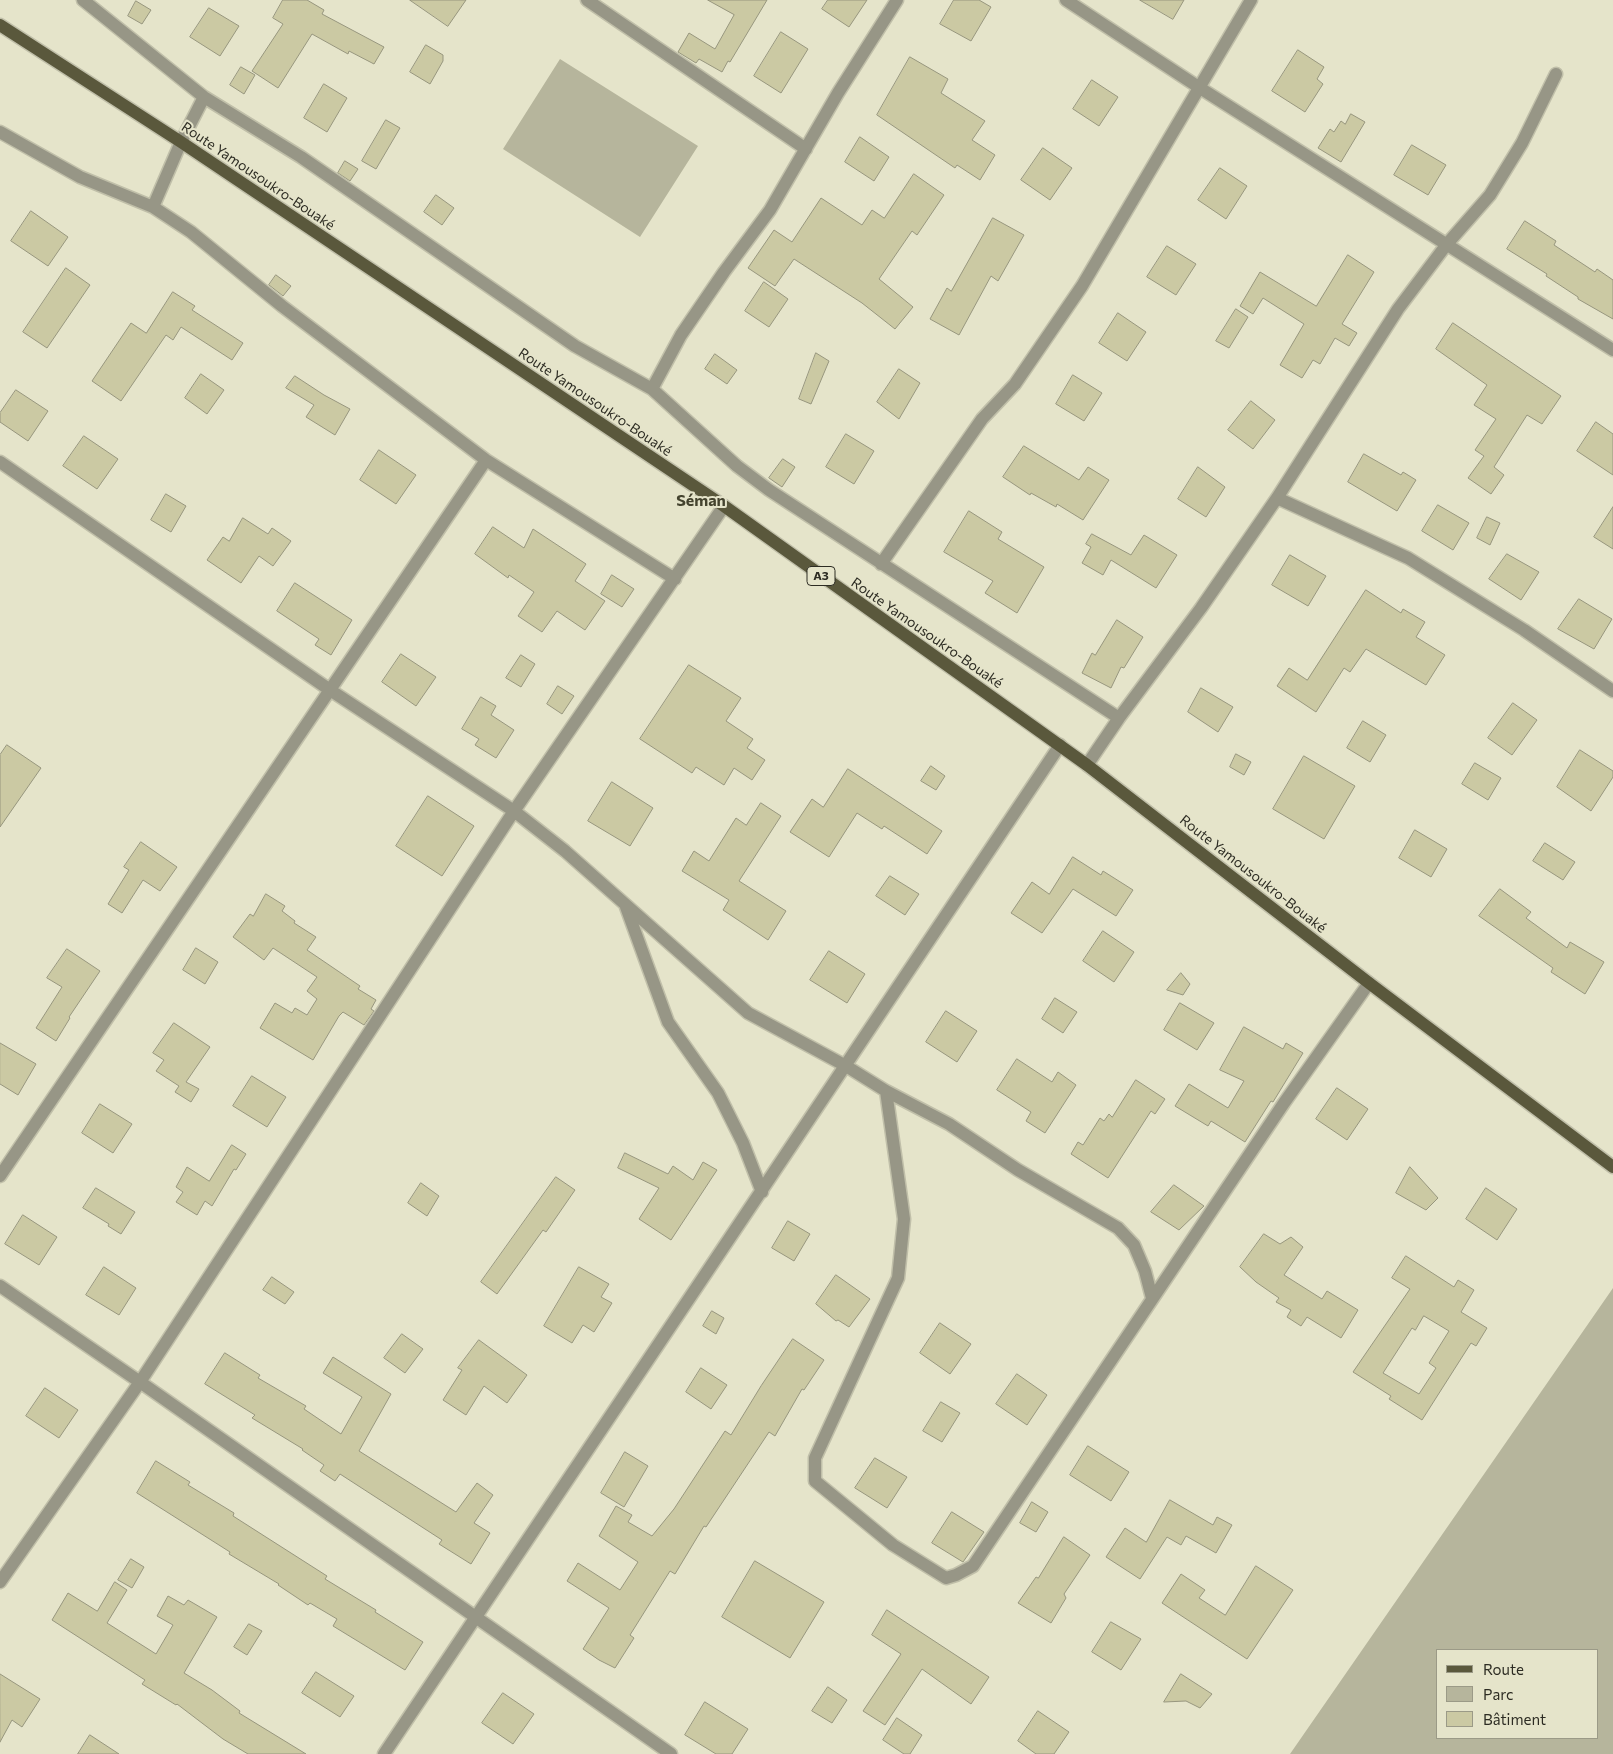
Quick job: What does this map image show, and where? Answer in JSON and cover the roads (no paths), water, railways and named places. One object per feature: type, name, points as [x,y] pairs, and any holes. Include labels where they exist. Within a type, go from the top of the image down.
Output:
[{"type":"main road","name":"Route Yamousoukro-Bouaké","points":[[0,25],[181,142],[724,506],[1087,764],[1369,983],[1613,1167]]},
{"type":"street","points":[[83,0],[204,97],[302,156],[575,346],[652,389],[737,466],[769,490],[1119,718]]},
{"type":"street","points":[[588,0],[806,149]]},
{"type":"street","points":[[652,389],[681,335],[724,272],[770,210],[838,93],[897,0]]},
{"type":"street","points":[[1066,0],[1200,88],[1613,350]]},
{"type":"street","points":[[881,564],[982,419],[1015,384],[1082,286],[1251,0]]},
{"type":"street","points":[[1087,764],[1201,608],[1277,498],[1398,309],[1447,244],[1490,195],[1522,143],[1556,74]]},
{"type":"street","points":[[153,207],[181,142],[204,97]]},
{"type":"street","points":[[0,132],[80,176],[153,207],[191,232],[282,306],[486,460],[675,579]]},
{"type":"street","points":[[0,1176],[486,460]]},
{"type":"street","points":[[0,462],[330,690],[514,811],[565,851],[748,1013],[846,1066],[886,1091],[949,1124],[1018,1170],[1118,1228],[1134,1245],[1145,1271],[1152,1298]]},
{"type":"street","points":[[1277,498],[1408,558],[1524,630],[1613,691]]},
{"type":"street","points":[[0,1582],[140,1382],[514,811],[724,506]]},
{"type":"street","points":[[384,1754],[1060,746]]},
{"type":"street","points":[[625,905],[668,1022],[718,1093],[743,1143],[762,1192]]},
{"type":"street","points":[[886,1091],[904,1219],[898,1278],[816,1458],[815,1481],[893,1544],[946,1578],[973,1566],[1284,1103],[1369,983]]},
{"type":"street","points":[[0,1286],[671,1754]]},
{"type":"district","name":"Séman","points":[[701,501]]}]
